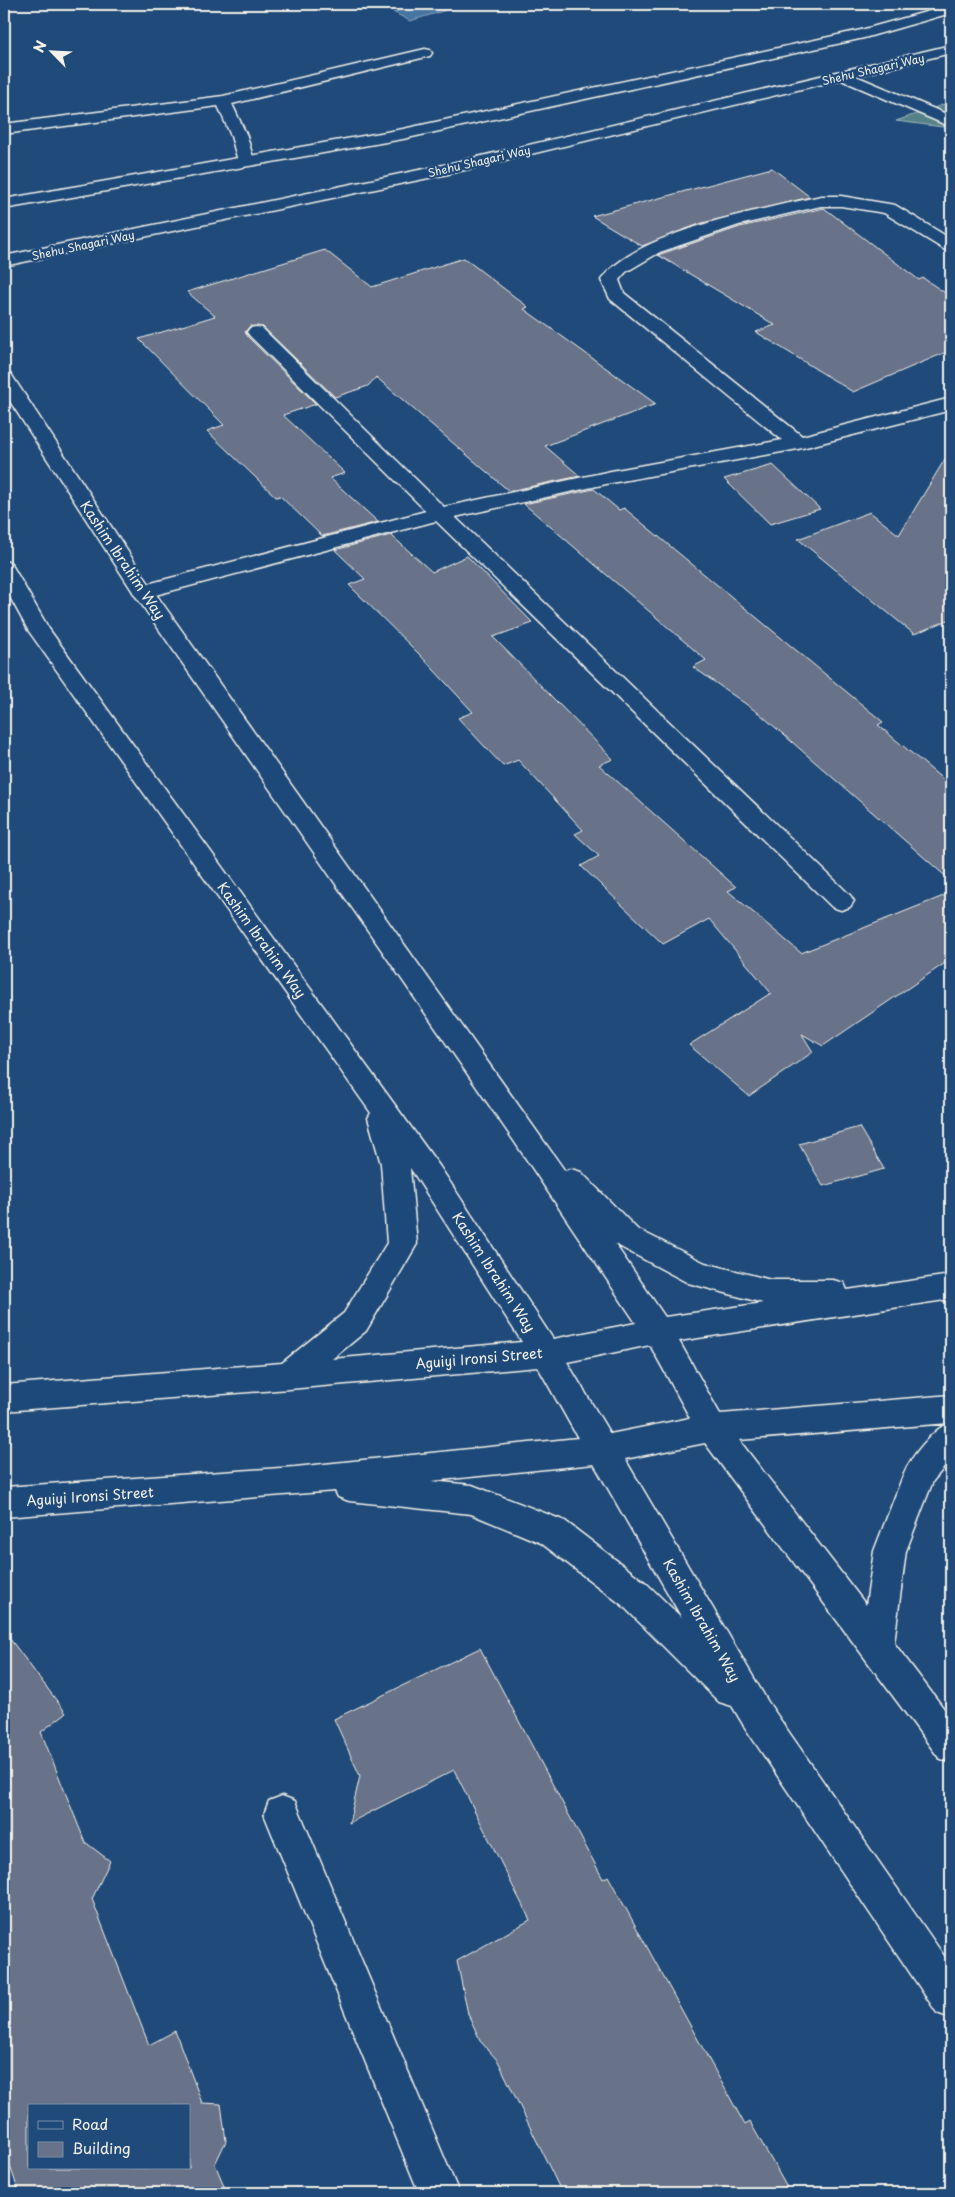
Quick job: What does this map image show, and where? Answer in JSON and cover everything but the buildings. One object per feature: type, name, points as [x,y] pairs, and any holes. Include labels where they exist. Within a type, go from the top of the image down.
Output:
[{"type":"main road","points":[[4,204],[412,132],[864,34],[951,9]]},
{"type":"main road","name":"Shehu Shagari Way","points":[[4,261],[448,169],[951,49]]},
{"type":"main road","points":[[4,129],[223,101],[425,53]]},
{"type":"main road","points":[[844,76],[951,122]]},
{"type":"main road","points":[[223,101],[239,136],[246,161]]},
{"type":"main road","points":[[798,443],[616,295],[610,280],[620,268],[654,248],[734,221],[821,201],[841,201],[889,208],[951,246]]},
{"type":"main road","points":[[256,332],[440,514],[841,901]]},
{"type":"main road","name":"Kashim Ibrahim Way","points":[[4,378],[144,592],[524,1132],[658,1332],[712,1428],[951,1746]]},
{"type":"main road","points":[[144,592],[440,514],[611,478],[798,443],[951,404]]},
{"type":"main road","name":"Kashim Ibrahim Way","points":[[4,567],[39,630],[430,1175],[546,1352],[756,1714],[951,2000]]},
{"type":"main road","points":[[288,1376],[355,1322],[402,1244],[395,1164],[377,1099]]},
{"type":"main road","points":[[524,1132],[628,1237],[698,1274],[771,1292],[939,1290]]},
{"type":"main road","name":"Aguiyi Ironsi Street","points":[[4,1398],[288,1376],[546,1352],[658,1332],[939,1290]]},
{"type":"main road","name":"Aguiyi Ironsi Street","points":[[4,1502],[295,1481],[603,1449],[712,1428],[951,1409]]},
{"type":"main road","points":[[877,1646],[890,1551],[920,1472],[951,1436]]},
{"type":"main road","points":[[295,1481],[472,1500],[553,1532],[634,1594],[756,1714]]},
{"type":"main road","points":[[282,1814],[440,2193]]},
{"type":"green space","points":[[951,102],[951,128],[896,121]]},
{"type":"water","points":[[422,4],[463,5],[410,21],[393,12]]}]
